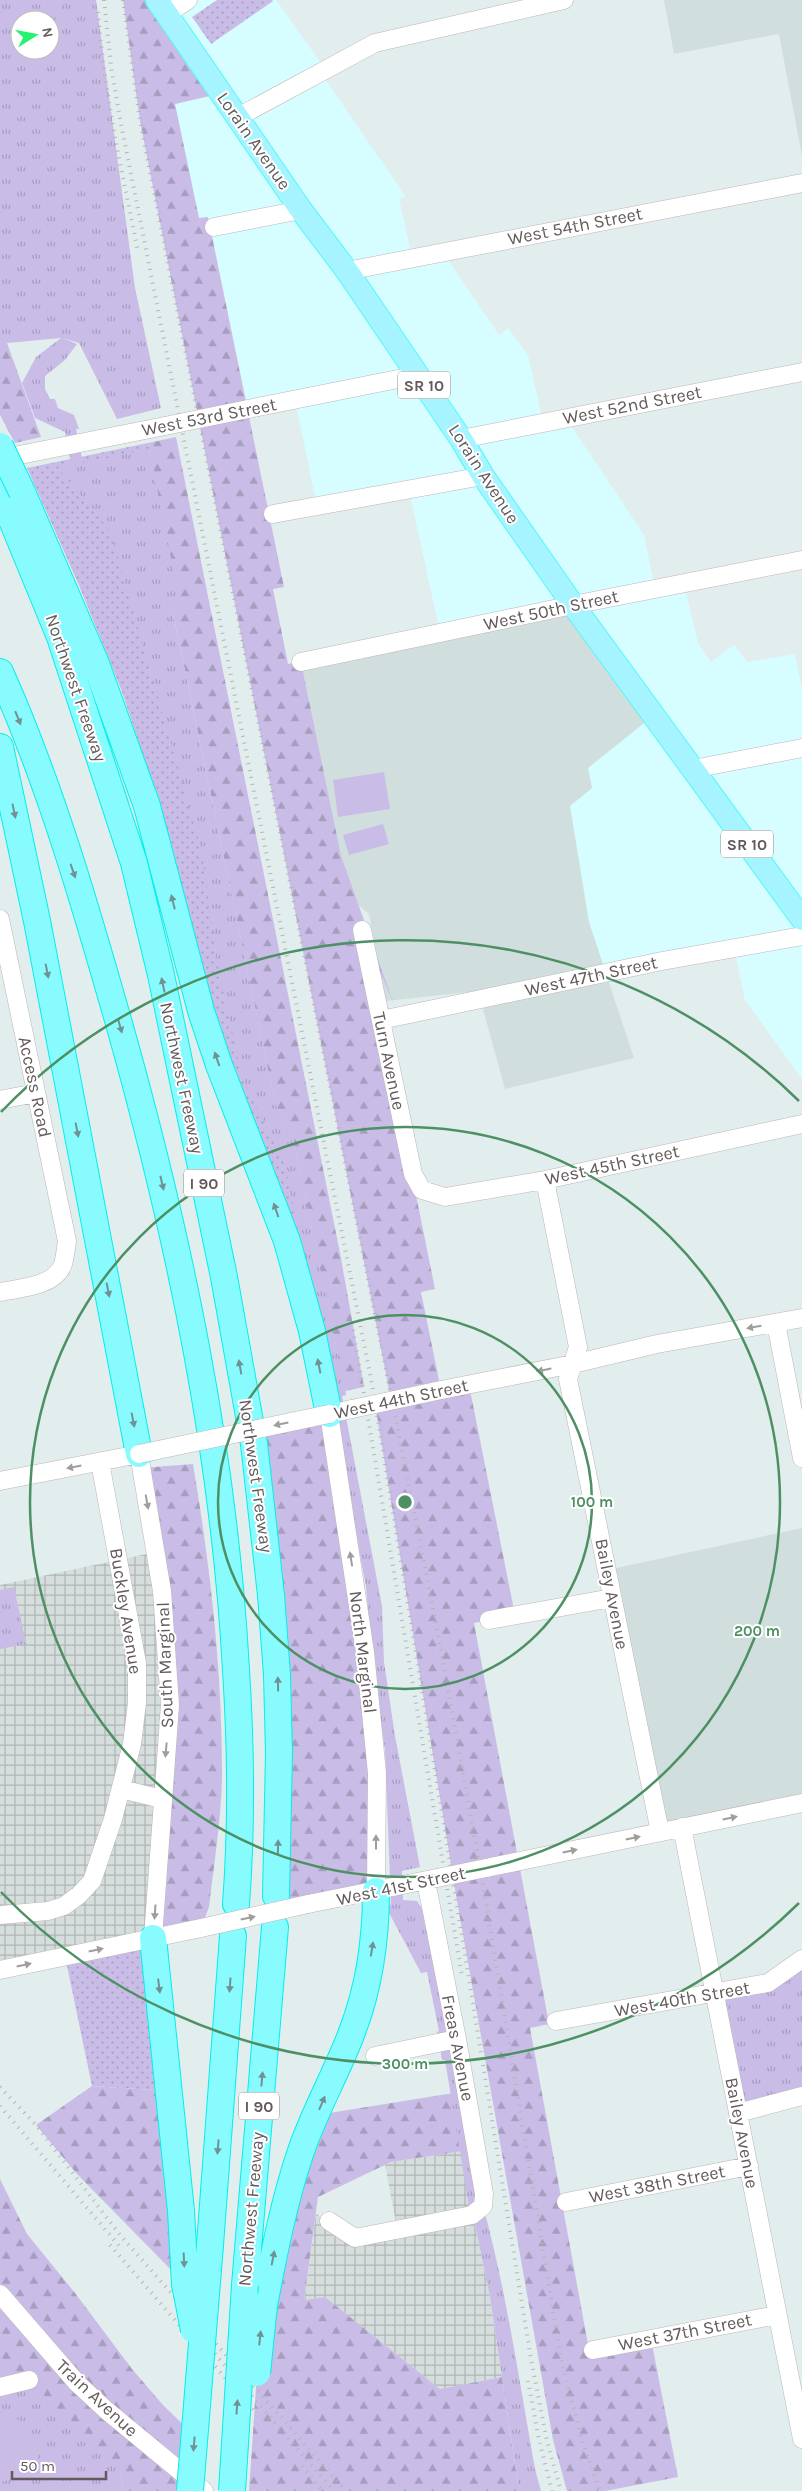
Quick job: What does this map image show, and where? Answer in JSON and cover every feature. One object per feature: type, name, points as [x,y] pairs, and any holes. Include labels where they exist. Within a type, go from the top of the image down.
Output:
[{"type":"highway","points":[[0,446],[8,493],[96,664],[147,806],[201,1011],[219,1065],[273,1200],[293,1259],[312,1331],[341,1412]]},
{"type":"highway","name":"Northwest Freeway","points":[[8,493],[60,637],[134,862],[161,975],[224,1277],[254,1444],[272,1595],[279,1753],[276,1896]]},
{"type":"highway","name":"I 90","points":[[0,672],[39,771],[106,977],[156,1156],[201,1368],[227,1541],[233,1611],[240,1735],[240,1818],[236,1904]]},
{"type":"highway","points":[[0,747],[37,921],[139,1454]]},
{"type":"highway","points":[[249,2491],[264,2305],[277,2236],[302,2149],[352,2032],[364,1996],[373,1947],[376,1891]]},
{"type":"highway","name":"Northwest Freeway","points":[[232,2491],[245,2285],[275,1927]]},
{"type":"highway","name":"I 90","points":[[190,2491],[234,1936]]},
{"type":"highway","points":[[153,1938],[181,2211],[185,2284],[200,2360]]},
{"type":"main road","name":"Lorain Avenue","points":[[162,7],[302,210],[347,271],[461,438],[483,476],[573,604],[802,919]]},
{"type":"street","points":[[162,7],[188,0]]},
{"type":"street","points":[[238,118],[375,43],[536,3],[564,0]]},
{"type":"street","name":"West 54th Street","points":[[347,271],[802,182]]},
{"type":"street","points":[[214,227],[302,210]]},
{"type":"street","name":"West 52nd Street","points":[[461,438],[802,372]]},
{"type":"street","name":"West 53rd Street","points":[[0,459],[418,376]]},
{"type":"street","points":[[273,514],[483,476]]},
{"type":"street","name":"West 50th Street","points":[[301,662],[573,604],[802,560]]},
{"type":"street","points":[[693,769],[802,748]]},
{"type":"street","name":"Access Road","points":[[0,919],[67,1241],[62,1265],[51,1278],[40,1284],[0,1292]]},
{"type":"street","name":"Turn Avenue","points":[[362,930],[413,1174],[422,1190]]},
{"type":"street","name":"West 47th Street","points":[[381,1020],[662,961],[802,936]]},
{"type":"street","points":[[0,1100],[36,1093]]},
{"type":"street","name":"West 45th Street","points":[[422,1190],[445,1197],[545,1180],[802,1124]]},
{"type":"street","name":"Bailey Avenue","points":[[545,1180],[578,1347],[568,1379],[660,1832]]},
{"type":"street","name":"West 44th Street","points":[[0,1481],[573,1364],[656,1344],[802,1318]]},
{"type":"street","points":[[776,1323],[802,1458]]},
{"type":"street","name":"North Marginal","points":[[341,1412],[377,1774],[376,1891]]},
{"type":"street","name":"South Marginal","points":[[139,1454],[162,1591],[170,1705],[153,1938]]},
{"type":"street","name":"Buckley Avenue","points":[[0,1915],[48,1910],[64,1906],[79,1895],[92,1880],[121,1790],[132,1744],[137,1703],[138,1664],[100,1462]]},
{"type":"street","points":[[489,1620],[612,1598]]},
{"type":"street","points":[[121,1790],[162,1799]]},
{"type":"street","name":"West 41st Street","points":[[0,1970],[308,1904],[802,1803]]},
{"type":"street","name":"Bailey Avenue","points":[[682,1828],[802,2439]]},
{"type":"street","name":"Freas Avenue","points":[[329,2220],[355,2238],[476,2213],[483,2206],[484,2194],[432,1880]]},
{"type":"street","name":"West 40th Street","points":[[556,2021],[768,1983],[802,1959]]},
{"type":"street","points":[[375,2056],[457,2039]]},
{"type":"street","points":[[738,2113],[802,2096]]},
{"type":"street","name":"West 38th Street","points":[[566,2202],[749,2166]]},
{"type":"street","name":"Train Avenue","points":[[0,2294],[77,2383],[106,2410],[204,2491]]},
{"type":"street","name":"West 37th Street","points":[[593,2350],[777,2315]]},
{"type":"street","points":[[0,2387],[29,2380]]},
{"type":"shaded area","points":[[157,0],[276,0],[326,70],[321,73],[406,197],[399,198],[412,258],[443,252],[499,335],[508,328],[528,355],[543,422],[566,418],[644,535],[655,588],[684,583],[698,643],[711,662],[734,645],[747,662],[795,654],[802,689],[802,1079],[745,1000],[734,948],[597,974],[564,798],[588,768],[654,715],[440,633],[409,490],[317,506],[295,400],[248,409],[208,217],[199,218],[175,104],[221,94]]},
{"type":"shaded area","points":[[664,0],[802,0],[802,156],[779,34],[674,54]]},
{"type":"shaded area","points":[[573,605],[654,715],[588,768],[592,788],[570,806],[589,922],[634,1058],[505,1089],[478,991],[386,1001],[369,914],[351,899],[345,886],[301,662]]},
{"type":"shaded area","points":[[802,1528],[802,1803],[660,1832],[607,1570]]},
{"type":"shaded area","points":[[156,1552],[170,1705],[153,1938],[0,1970],[0,1585]]},
{"type":"shaded area","points":[[476,2149],[475,2225],[490,2297],[502,2377],[440,2389],[325,2297],[304,2300],[316,2214],[355,2238],[397,2228],[385,2165],[391,2162]]},
{"type":"green space","points":[[0,0],[96,0],[135,288],[161,408],[117,419],[79,343],[63,338],[77,344],[65,360],[45,376],[45,389],[50,399],[55,399],[58,408],[74,415],[79,429],[76,429],[83,463],[149,449],[182,612],[173,614],[275,1103],[293,1137],[346,1395],[342,1396],[382,1606],[384,1662],[395,1736],[420,1867],[402,1871],[403,1900],[417,1901],[423,1910],[482,2202],[505,2301],[535,2469],[541,2491],[519,2491],[490,2297],[475,2225],[469,2207],[445,2060],[442,2060],[437,2032],[439,2031],[427,1972],[421,1973],[387,1909],[391,1904],[385,1750],[373,1670],[366,1587],[345,1485],[316,1317],[285,1166],[242,1077],[216,957],[204,865],[198,837],[110,531],[58,468],[71,463],[65,432],[35,418],[22,383],[36,357],[61,338],[7,343],[0,335]]},
{"type":"green space","points":[[123,0],[157,0],[222,93],[175,104],[199,218],[208,217],[284,587],[273,589],[288,664],[301,662],[341,856],[394,1004],[363,933],[435,1289],[421,1292],[441,1390],[469,1385],[515,1615],[474,1623],[549,2024],[530,2028],[589,2350],[651,2339],[678,2477],[605,2491],[567,2491],[553,2440],[457,1901],[375,1404],[391,1400],[140,121]]},
{"type":"green space","points":[[217,0],[273,1],[211,44],[192,17]]},
{"type":"green space","points":[[0,334],[7,343],[41,437],[15,443],[0,415]]},
{"type":"green space","points":[[176,437],[340,1253],[364,1387],[345,1391],[293,1137],[275,1103],[173,613],[181,612],[148,443]]},
{"type":"green space","points":[[148,443],[166,527],[173,614],[275,1103],[293,1137],[346,1395],[330,1398],[240,1091],[210,1002],[173,850],[121,689],[78,583],[27,468]]},
{"type":"green space","points":[[384,772],[390,809],[338,817],[333,780]]},
{"type":"green space","points":[[383,824],[389,844],[349,855],[343,835]]},
{"type":"green space","points":[[329,1414],[365,1652],[376,1891],[274,1912],[278,1857],[251,1430]]},
{"type":"green space","points":[[193,1464],[205,1540],[214,1617],[220,1694],[221,1805],[209,1907],[201,1928],[153,1938],[170,1705],[142,1468]]},
{"type":"green space","points":[[14,1587],[26,1644],[0,1649],[0,1590]]},
{"type":"green space","points":[[153,1938],[170,2091],[92,2086],[65,1956]]},
{"type":"green space","points":[[802,1959],[802,2097],[738,2113],[715,1994],[768,1983]]},
{"type":"green space","points":[[92,2086],[170,2091],[185,2284],[77,2174],[36,2125]]},
{"type":"green space","points":[[466,2091],[476,2149],[391,2162],[318,2197],[304,2300],[325,2297],[440,2389],[502,2377],[519,2491],[249,2491],[258,2358],[317,2115]]},
{"type":"green space","points":[[0,2179],[27,2234],[75,2293],[132,2369],[163,2405],[194,2435],[190,2491],[123,2491],[121,2474],[0,2387]]},
{"type":"green space","points":[[29,2380],[121,2474],[123,2491],[0,2491],[0,2387]]},
{"type":"green space","points":[[0,2416],[21,2421],[32,2434],[40,2473],[0,2482]]},
{"type":"green space","points":[[68,2480],[84,2491],[20,2491]]},
{"type":"railway","points":[[104,0],[111,66],[121,124],[372,1384],[531,2359],[547,2441],[561,2491]]},
{"type":"railway","points":[[123,0],[140,121],[437,1629],[481,1873],[561,2359],[582,2440],[600,2491]]},
{"type":"railway","points":[[98,12],[109,102],[138,251]]},
{"type":"railway","points":[[352,1323],[462,1976]]},
{"type":"railway","points":[[0,2087],[36,2125],[120,2235],[346,2491]]},
{"type":"railway","points":[[0,2106],[122,2249]]},
{"type":"railway","points":[[110,2245],[253,2410]]},
{"type":"railway","points":[[201,2338],[334,2491]]},
{"type":"railway","points":[[528,2381],[539,2440],[552,2491]]},
{"type":"railway","points":[[302,2466],[323,2491]]}]
